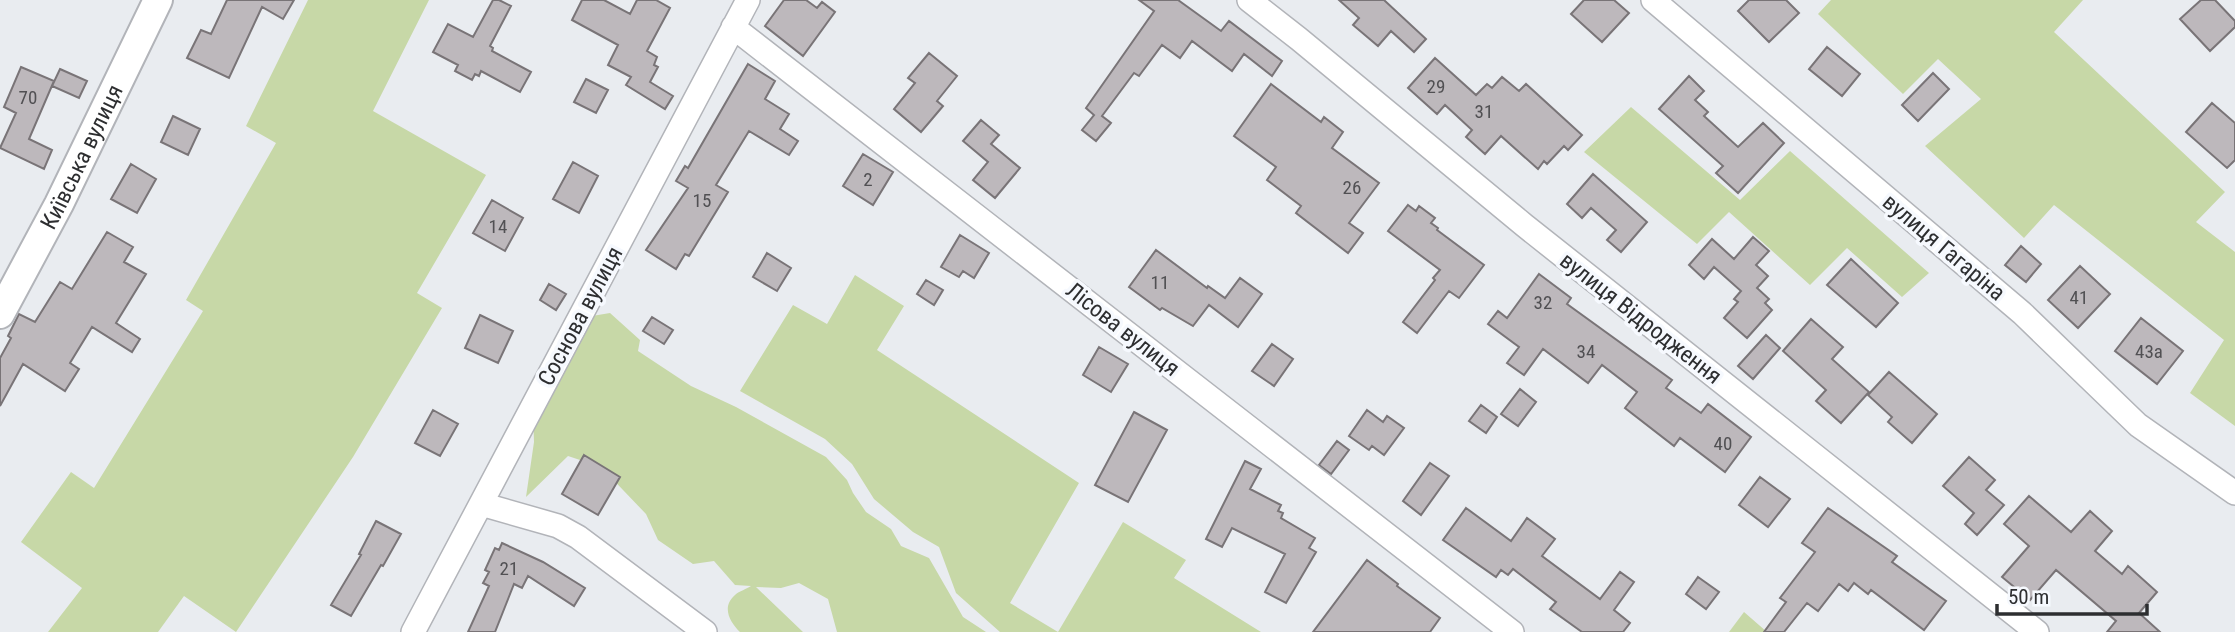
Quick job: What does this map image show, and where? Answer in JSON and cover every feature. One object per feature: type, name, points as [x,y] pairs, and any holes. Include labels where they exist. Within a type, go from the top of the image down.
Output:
[{"type":"street","name":"Київська вулиця","points":[[0,314],[59,204],[158,0]]},
{"type":"street","name":"Соснова вулиця","points":[[413,632],[748,0]]},
{"type":"street","name":"вулиця Відродження","points":[[1249,0],[1535,234],[2038,632]]},
{"type":"street","name":"вулиця Гагаріна","points":[[1653,0],[2022,313],[2138,425],[2235,493]]},
{"type":"street","name":"Лісова вулиця","points":[[733,27],[1512,632]]},
{"type":"street","points":[[481,504],[558,526],[578,537],[705,632]]},
{"type":"green space","points":[[308,0],[429,0],[373,111],[486,175],[417,293],[442,308],[353,457],[236,632],[184,596],[158,632],[48,632],[82,588],[21,542],[71,472],[94,488],[203,311],[186,300],[276,143],[246,126]]},
{"type":"green space","points":[[1831,0],[2083,0],[2054,32],[2225,192],[2196,222],[2235,252],[2235,426],[2190,393],[2224,340],[2054,205],[2024,238],[1925,146],[1981,99],[1938,59],[1903,94],[1818,14]]},
{"type":"green space","points":[[1631,107],[1740,200],[1790,151],[1929,273],[1902,297],[1847,248],[1810,285],[1729,212],[1697,244],[1584,152]]},
{"type":"green space","points":[[855,275],[904,306],[877,350],[1079,483],[1010,603],[1058,632],[1000,632],[956,593],[939,547],[913,532],[874,499],[852,464],[825,439],[740,391],[793,305],[827,324]]},
{"type":"green space","points":[[610,313],[640,340],[638,351],[691,386],[736,407],[826,457],[847,480],[866,512],[891,529],[901,546],[929,558],[963,617],[986,632],[837,632],[828,599],[799,583],[781,588],[756,587],[803,632],[740,632],[730,619],[728,604],[737,594],[751,586],[735,585],[714,561],[693,564],[658,540],[646,514],[601,467],[568,456],[526,497],[534,442],[533,410],[574,319]]},
{"type":"green space","points":[[1123,522],[1186,560],[1174,578],[1261,632],[1058,632]]},
{"type":"green space","points":[[1744,612],[1767,632],[1729,632]]},
{"type":"building","points":[[227,0],[294,0],[283,19],[262,7],[229,78],[187,58],[201,30],[211,34]]},
{"type":"building","points":[[493,0],[511,6],[490,46],[492,51],[531,72],[520,92],[481,71],[479,76],[475,74],[472,80],[455,71],[458,65],[433,52],[448,24],[473,37]]},
{"type":"building","points":[[582,0],[604,0],[630,14],[637,0],[656,0],[670,8],[647,51],[657,57],[654,65],[658,67],[650,82],[673,96],[665,109],[626,85],[631,77],[608,65],[618,45],[572,20]]},
{"type":"building","points":[[784,0],[806,0],[817,8],[822,2],[835,12],[803,56],[765,26]]},
{"type":"building","points":[[1139,0],[1178,0],[1221,31],[1229,21],[1282,61],[1272,76],[1244,54],[1232,71],[1192,41],[1180,58],[1162,45],[1139,76],[1134,73],[1102,116],[1111,123],[1096,141],[1082,130],[1094,115],[1086,108],[1154,11]]},
{"type":"building","points":[[1339,0],[1384,0],[1426,39],[1414,52],[1391,31],[1378,46],[1353,25],[1359,18]]},
{"type":"building","points":[[1584,0],[1614,0],[1629,13],[1602,42],[1571,14]]},
{"type":"building","points":[[1749,0],[1786,0],[1799,13],[1769,42],[1738,11]]},
{"type":"building","points":[[2201,0],[2215,0],[2235,21],[2235,27],[2210,51],[2180,19]]},
{"type":"building","points":[[1827,47],[1860,74],[1842,96],[1809,69]]},
{"type":"building","points":[[929,53],[957,76],[937,101],[943,106],[921,132],[894,109],[915,83],[908,78]]},
{"type":"building","points":[[1435,58],[1476,95],[1487,84],[1492,88],[1502,77],[1519,91],[1526,84],[1582,135],[1568,150],[1564,146],[1547,164],[1544,161],[1538,169],[1501,136],[1485,154],[1466,137],[1472,130],[1445,105],[1437,114],[1408,88]]},
{"type":"building","points":[[748,64],[775,81],[765,99],[789,114],[780,129],[798,141],[789,155],[749,131],[716,185],[728,192],[689,256],[685,254],[676,269],[646,250],[688,188],[676,181],[685,166],[688,168]]},
{"type":"building","points":[[21,67],[54,81],[29,139],[52,150],[44,169],[0,148],[16,113],[4,107]]},
{"type":"building","points":[[60,69],[87,81],[79,98],[52,86]]},
{"type":"building","points":[[1933,73],[1949,89],[1918,121],[1902,105]]},
{"type":"building","points":[[1689,76],[1704,91],[1695,100],[1708,112],[1704,116],[1738,147],[1763,123],[1784,143],[1738,193],[1716,173],[1723,166],[1659,109]]},
{"type":"building","points":[[586,79],[608,90],[596,113],[574,102]]},
{"type":"building","points":[[1271,84],[1321,122],[1324,117],[1343,132],[1332,148],[1379,183],[1349,223],[1363,233],[1348,253],[1296,213],[1301,206],[1267,180],[1276,167],[1234,136]]},
{"type":"building","points":[[2212,103],[2235,123],[2235,160],[2227,168],[2186,132]]},
{"type":"building","points":[[173,116],[200,129],[188,155],[161,142]]},
{"type":"building","points":[[981,120],[999,135],[991,144],[1020,168],[995,198],[973,180],[988,162],[963,141]]},
{"type":"building","points":[[863,154],[893,172],[873,205],[843,186]]},
{"type":"building","points":[[573,162],[598,176],[579,213],[553,199]]},
{"type":"building","points":[[131,164],[156,179],[137,213],[111,199]]},
{"type":"building","points":[[1593,174],[1647,222],[1621,252],[1607,240],[1616,230],[1591,208],[1582,218],[1567,204]]},
{"type":"building","points":[[492,200],[523,218],[505,251],[473,233]]},
{"type":"building","points":[[1408,205],[1416,211],[1419,206],[1435,218],[1431,223],[1437,230],[1484,265],[1459,298],[1449,291],[1417,333],[1403,322],[1440,270],[1388,231]]},
{"type":"building","points":[[107,232],[133,247],[124,262],[146,274],[116,323],[140,339],[132,352],[92,327],[70,363],[79,369],[65,391],[23,364],[0,406],[0,358],[11,338],[8,336],[19,314],[35,322],[60,282],[72,289]]},
{"type":"building","points":[[960,235],[989,253],[974,278],[963,271],[959,277],[941,267]]},
{"type":"building","points":[[1753,237],[1769,251],[1756,265],[1768,276],[1757,288],[1769,299],[1765,303],[1772,310],[1747,338],[1724,318],[1738,302],[1734,299],[1741,291],[1714,267],[1704,279],[1689,265],[1712,239],[1734,259]]},
{"type":"building","points":[[2021,246],[2041,264],[2026,282],[2005,265]]},
{"type":"building","points":[[1156,250],[1225,298],[1240,278],[1262,294],[1238,327],[1209,305],[1193,326],[1162,308],[1160,310],[1129,287]]},
{"type":"building","points":[[767,253],[791,268],[777,291],[753,277]]},
{"type":"building","points":[[1851,259],[1898,303],[1876,327],[1827,285]]},
{"type":"building","points":[[2080,266],[2110,294],[2078,328],[2048,300]]},
{"type":"building","points":[[1539,274],[1571,298],[1567,304],[1672,380],[1666,388],[1701,413],[1708,404],[1751,437],[1725,472],[1680,438],[1674,446],[1625,408],[1637,392],[1602,365],[1588,383],[1543,349],[1524,375],[1507,363],[1519,347],[1488,324],[1498,311],[1507,318]]},
{"type":"building","points":[[926,280],[943,290],[934,305],[917,294]]},
{"type":"building","points":[[549,284],[566,294],[556,310],[540,300]]},
{"type":"building","points":[[480,315],[513,331],[498,363],[465,348]]},
{"type":"building","points":[[652,317],[673,330],[664,344],[643,331]]},
{"type":"building","points":[[2141,318],[2183,351],[2157,384],[2115,351]]},
{"type":"building","points":[[1811,319],[1843,347],[1832,359],[1869,392],[1841,423],[1816,401],[1826,390],[1783,351]]},
{"type":"building","points":[[1766,335],[1780,348],[1753,379],[1738,366]]},
{"type":"building","points":[[1272,344],[1293,359],[1274,386],[1252,371]]},
{"type":"building","points":[[1099,347],[1128,364],[1111,392],[1083,375]]},
{"type":"building","points":[[1889,372],[1937,414],[1912,443],[1888,422],[1892,417],[1868,395]]},
{"type":"building","points":[[1520,389],[1536,402],[1518,426],[1501,414]]},
{"type":"building","points":[[1481,405],[1497,417],[1486,433],[1469,421]]},
{"type":"building","points":[[433,410],[458,424],[440,456],[415,443]]},
{"type":"building","points":[[1367,410],[1383,422],[1387,416],[1404,428],[1384,455],[1372,446],[1369,450],[1349,436]]},
{"type":"building","points":[[1134,412],[1167,430],[1128,502],[1095,485]]},
{"type":"building","points":[[1337,441],[1349,450],[1331,474],[1319,465]]},
{"type":"building","points":[[584,455],[620,477],[598,515],[562,494]]},
{"type":"building","points":[[1969,457],[1995,480],[1986,490],[2004,505],[1977,535],[1965,524],[1974,513],[1943,486]]},
{"type":"building","points":[[1245,461],[1261,469],[1250,489],[1281,505],[1278,511],[1283,513],[1281,518],[1315,538],[1309,548],[1316,552],[1286,603],[1265,592],[1285,554],[1232,528],[1222,547],[1206,539]]},
{"type":"building","points":[[1430,463],[1449,476],[1421,515],[1403,501]]},
{"type":"building","points":[[1760,477],[1790,499],[1768,527],[1739,505]]},
{"type":"building","points":[[2029,496],[2071,532],[2090,511],[2112,531],[2095,551],[2122,574],[2128,566],[2157,592],[2139,613],[2160,632],[2107,632],[2116,621],[2056,570],[2030,600],[2002,577],[2029,546],[2004,524]]},
{"type":"building","points":[[1466,508],[1511,541],[1527,518],[1555,539],[1542,556],[1600,599],[1620,572],[1634,582],[1614,610],[1630,623],[1623,632],[1582,632],[1550,609],[1556,602],[1513,569],[1508,575],[1501,570],[1496,577],[1443,540]]},
{"type":"building","points":[[1828,508],[1897,556],[1892,562],[1946,601],[1924,630],[1871,590],[1868,594],[1854,583],[1848,591],[1839,584],[1818,611],[1807,603],[1784,632],[1764,632],[1786,602],[1780,598],[1815,552],[1802,543]]},
{"type":"building","points":[[376,521],[401,534],[351,616],[331,605],[361,555],[359,554]]},
{"type":"building","points":[[502,543],[543,562],[585,588],[574,606],[528,576],[522,588],[514,584],[495,632],[468,632],[489,586],[483,583],[489,572],[485,570],[495,548],[499,550]]},
{"type":"building","points":[[1367,560],[1440,618],[1430,632],[1313,632]]},
{"type":"building","points":[[1698,577],[1719,592],[1706,609],[1686,594]]}]
